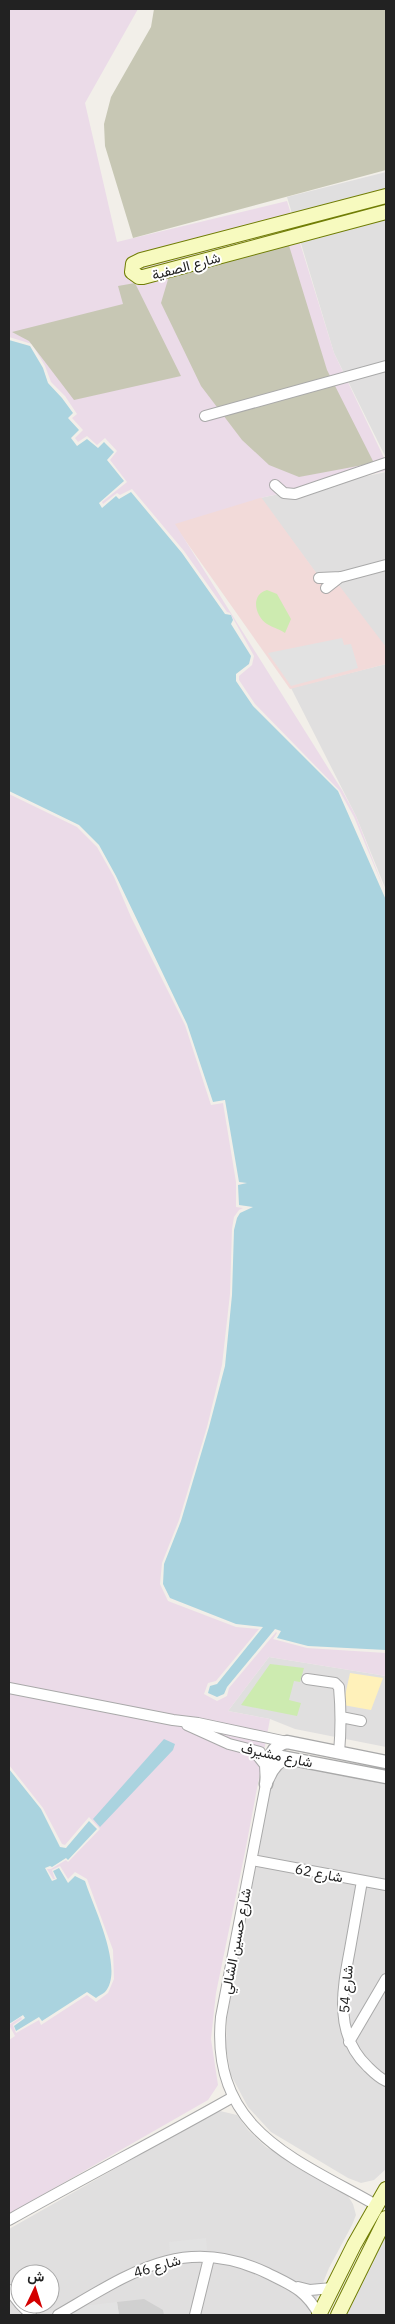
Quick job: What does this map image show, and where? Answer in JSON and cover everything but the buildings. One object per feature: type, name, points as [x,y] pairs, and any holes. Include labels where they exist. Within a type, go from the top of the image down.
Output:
[{"type":"main road","name":"شارع الصفية","points":[[386,196],[136,261],[132,272],[139,277],[143,277],[386,212]]},
{"type":"main road","points":[[321,213],[320,222],[327,228]]},
{"type":"main road","points":[[319,2315],[386,2189]]},
{"type":"main road","points":[[338,2315],[386,2220]]},
{"type":"street","points":[[205,416],[386,366]]},
{"type":"street","points":[[275,484],[284,492],[295,494],[386,463]]},
{"type":"street","points":[[319,578],[341,577],[386,565]]},
{"type":"street","points":[[326,588],[341,577]]},
{"type":"street","points":[[307,1679],[337,1684],[341,1717],[338,1753]]},
{"type":"street","name":"شارع مشيرف","points":[[9,1688],[172,1720],[206,1724],[386,1762]]},
{"type":"street","points":[[341,1717],[360,1721]]},
{"type":"street","name":"شارع مشيرف","points":[[172,1720],[229,1744],[254,1751],[386,1777]]},
{"type":"street","points":[[266,1784],[271,1755],[277,1746],[287,1742]]},
{"type":"street","name":"شارع حسين الشالي","points":[[254,1751],[265,1765],[266,1784],[220,2031],[221,2060],[233,2097],[246,2117],[270,2142],[376,2205]]},
{"type":"street","name":"شارع حسين الشالي","points":[[266,1784],[275,1767],[290,1758]]},
{"type":"street","name":"شارع 62","points":[[252,1860],[386,1885]]},
{"type":"street","name":"شارع 54","points":[[362,1881],[342,1994],[342,2013],[349,2042],[359,2058],[386,2081]]},
{"type":"street","points":[[349,2042],[386,1979]]},
{"type":"street","points":[[9,2220],[48,2196],[140,2149],[233,2097]]},
{"type":"street","name":"شارع 46","points":[[58,2315],[142,2268],[181,2258],[209,2258],[243,2263],[292,2285],[310,2290],[332,2288]]},
{"type":"street","points":[[195,2315],[209,2258]]},
{"type":"street","name":"شارع 46","points":[[292,2285],[310,2299],[319,2315]]},
{"type":"shaded area","points":[[9,9],[138,9],[85,103],[117,242],[287,201],[334,353],[386,462],[386,471],[260,498],[175,524],[342,790],[356,816],[386,894],[354,817],[339,790],[255,704],[239,680],[239,676],[252,665],[254,656],[230,613],[227,612],[184,551],[132,489],[120,495],[117,493],[103,504],[102,502],[127,482],[110,460],[117,451],[105,438],[97,445],[87,436],[78,442],[75,438],[83,430],[72,418],[77,414],[65,396],[51,382],[45,366],[32,344],[9,337]]},
{"type":"shaded area","points":[[154,9],[386,9],[386,170],[133,238],[105,146],[104,124],[111,97],[151,27]]},
{"type":"shaded area","points":[[386,172],[386,458],[334,353],[287,197]]},
{"type":"shaded area","points":[[287,239],[327,370],[374,463],[299,477],[269,465],[242,440],[201,386],[161,303],[169,276]]},
{"type":"shaded area","points":[[135,283],[181,376],[74,400],[29,341],[12,332],[123,304],[118,286]]},
{"type":"shaded area","points":[[386,472],[386,647],[328,589],[260,498]]},
{"type":"shaded area","points":[[261,497],[328,589],[338,584],[386,647],[386,664],[290,689],[173,523]]},
{"type":"shaded area","points":[[342,638],[344,645],[351,644],[358,668],[291,686],[268,653]]},
{"type":"shaded area","points":[[386,664],[386,890],[356,816],[291,688]]},
{"type":"shaded area","points":[[9,794],[77,827],[97,847],[114,877],[131,917],[185,1025],[211,1105],[223,1103],[236,1182],[236,1207],[243,1208],[234,1217],[232,1229],[230,1294],[222,1365],[207,1427],[179,1520],[162,1563],[160,1584],[168,1601],[236,1627],[259,1629],[216,1681],[208,1683],[204,1694],[217,1701],[227,1696],[229,1688],[276,1632],[273,1639],[307,1648],[386,1653],[386,1676],[269,1657],[228,1711],[270,1719],[216,1993],[211,2039],[218,2085],[208,2100],[9,2214],[9,2040],[15,2036],[9,2025],[21,2017],[22,2019],[13,2025],[16,2033],[39,2020],[41,2025],[87,1995],[96,2002],[108,1993],[114,1979],[113,1950],[87,1879],[75,1872],[68,1879],[60,1866],[52,1870],[55,1879],[53,1879],[47,1869],[51,1869],[66,1860],[68,1862],[100,1829],[89,1817],[65,1845],[62,1844],[43,1808],[9,1765]]},
{"type":"shaded area","points":[[269,1657],[386,1676],[386,1747],[295,1729],[270,1719],[228,1711]]},
{"type":"shaded area","points":[[283,1764],[386,1780],[386,2169],[374,2180],[361,2183],[348,2178],[271,2132],[248,2107],[231,2075],[226,2047],[227,2017],[272,1780]]},
{"type":"shaded area","points":[[220,2111],[237,2115],[248,2130],[266,2147],[346,2193],[353,2204],[356,2215],[329,2268],[310,2315],[9,2315],[9,2229],[213,2113]]},
{"type":"shaded area","points":[[386,2235],[386,2315],[347,2315],[365,2276]]},
{"type":"shaded area","points":[[206,2238],[207,2250],[170,2254],[169,2242]]},
{"type":"shaded area","points":[[144,2299],[163,2310],[164,2315],[119,2315],[117,2302]]},
{"type":"shaded area","points":[[117,2302],[119,2315],[69,2315],[83,2306]]},
{"type":"green space","points":[[267,590],[277,594],[291,619],[285,633],[267,624],[257,611],[256,601],[258,596]]},
{"type":"green space","points":[[270,1664],[304,1668],[300,1682],[294,1681],[289,1700],[301,1703],[297,1716],[241,1705]]},
{"type":"sand","points":[[350,1673],[383,1678],[371,1710],[343,1705]]},
{"type":"water","points":[[9,340],[30,346],[43,368],[48,383],[73,413],[68,418],[79,430],[71,438],[77,446],[87,439],[98,448],[104,442],[114,452],[107,460],[124,481],[99,503],[102,508],[116,496],[119,499],[131,492],[182,553],[225,614],[231,615],[233,620],[231,624],[251,656],[249,664],[236,674],[236,681],[253,706],[338,791],[386,900],[386,1650],[308,1646],[277,1638],[281,1631],[275,1629],[227,1687],[224,1694],[217,1697],[208,1693],[210,1686],[217,1684],[263,1627],[236,1624],[170,1598],[163,1584],[164,1564],[181,1521],[225,1366],[232,1295],[234,1230],[240,1213],[253,1207],[239,1205],[238,1185],[247,1183],[239,1182],[225,1100],[213,1102],[187,1024],[116,876],[99,845],[79,825],[9,791]]},
{"type":"water","points":[[164,1739],[175,1744],[173,1750],[100,1827],[93,1819]]},
{"type":"water","points":[[9,1769],[41,1809],[60,1847],[66,1848],[89,1821],[97,1829],[68,1860],[66,1858],[52,1867],[45,1868],[52,1881],[57,1879],[53,1871],[59,1868],[68,1883],[75,1876],[85,1881],[106,1938],[111,1969],[110,1982],[103,1994],[96,1998],[87,1992],[42,2021],[39,2017],[16,2031],[14,2026],[25,2018],[23,2015],[9,2024]]}]
